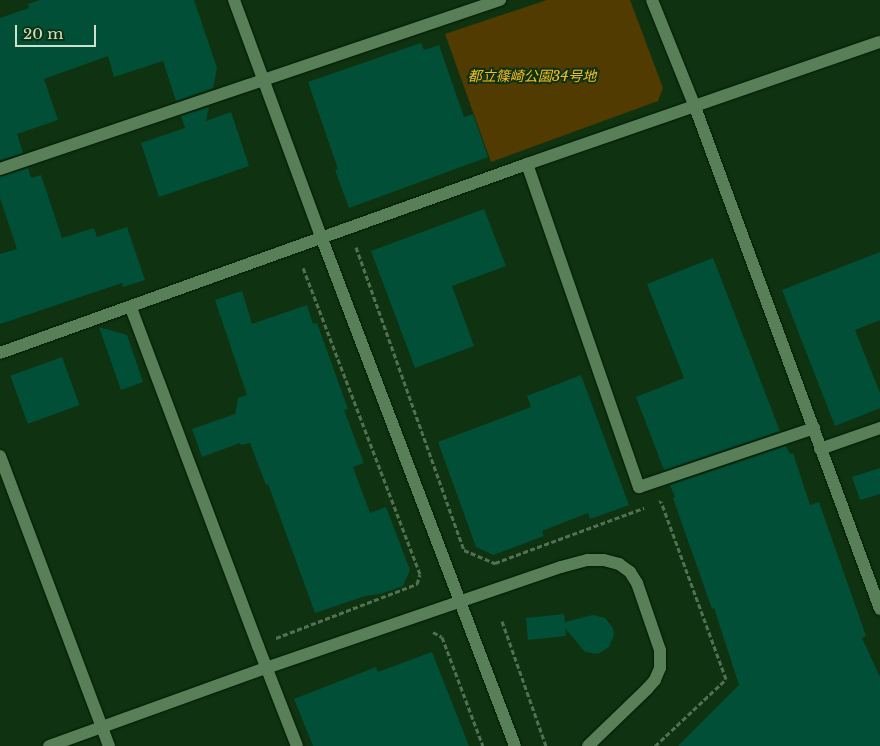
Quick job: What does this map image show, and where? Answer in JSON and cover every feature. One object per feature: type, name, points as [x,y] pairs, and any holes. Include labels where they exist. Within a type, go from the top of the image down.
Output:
[{"type":"street","points":[[234,0],[322,239],[515,746]]},
{"type":"street","points":[[0,169],[500,0]]},
{"type":"street","points":[[652,0],[694,107],[880,609]]},
{"type":"street","points":[[0,353],[131,308],[527,164],[880,42]]},
{"type":"street","points":[[527,164],[639,487],[814,428]]},
{"type":"street","points":[[131,308],[297,746]]},
{"type":"street","points":[[820,449],[880,428]]},
{"type":"street","points":[[0,456],[109,746]]},
{"type":"street","points":[[49,746],[266,668],[560,567],[588,560],[604,560],[619,564],[630,572],[636,583],[660,650],[660,668],[655,680],[647,689],[588,746]]},
{"type":"path","points":[[356,247],[464,550],[495,563],[661,501],[726,679],[655,746]]},
{"type":"path","points":[[271,640],[417,584],[420,574],[303,268]]},
{"type":"path","points":[[502,621],[546,746]]},
{"type":"path","points":[[423,634],[432,631],[442,637],[483,746]]},
{"type":"green space","name":"都立篠崎公園34号地","points":[[547,0],[630,0],[663,88],[658,101],[491,162],[445,34]]},
{"type":"building","points":[[40,0],[194,0],[217,68],[213,88],[176,101],[163,61],[114,77],[108,56],[44,79],[58,120],[17,134],[23,153],[0,160],[0,18],[29,8],[28,4]]},
{"type":"building","points":[[421,43],[424,50],[439,45],[464,117],[473,114],[488,157],[349,208],[335,170],[338,169],[308,82]]},
{"type":"building","points":[[209,107],[206,121],[231,112],[249,166],[159,197],[141,143],[185,128],[181,116]]},
{"type":"building","points":[[28,168],[31,178],[41,175],[62,238],[94,228],[97,237],[127,227],[145,280],[123,287],[122,283],[0,324],[0,254],[17,249],[0,198],[0,177]]},
{"type":"building","points":[[484,209],[506,266],[452,286],[474,346],[415,368],[371,251]]},
{"type":"building","points":[[880,252],[880,320],[855,330],[880,393],[880,408],[835,426],[782,290]]},
{"type":"building","points":[[713,258],[780,431],[664,470],[636,397],[684,378],[647,284]]},
{"type":"building","points":[[242,291],[252,324],[307,305],[313,324],[317,323],[348,409],[344,410],[364,463],[353,467],[370,513],[386,507],[410,570],[403,586],[380,594],[365,596],[315,613],[268,484],[266,485],[250,443],[241,445],[240,443],[202,457],[192,429],[235,414],[238,398],[247,395],[215,300]]},
{"type":"building","points":[[99,327],[127,335],[143,382],[121,390]]},
{"type":"building","points":[[62,357],[79,405],[28,424],[10,376]]},
{"type":"building","points":[[581,375],[629,505],[590,519],[588,513],[542,531],[544,536],[493,555],[476,547],[438,442],[531,407],[527,396]]},
{"type":"building","points":[[786,446],[790,454],[793,453],[810,505],[819,502],[866,636],[862,638],[880,677],[880,746],[678,746],[739,685],[670,485]]},
{"type":"building","points":[[880,468],[880,494],[860,500],[852,477]]},
{"type":"building","points":[[564,614],[565,622],[593,615],[605,618],[613,628],[614,635],[609,647],[598,654],[585,652],[565,628],[566,636],[528,640],[526,618]]},
{"type":"building","points":[[432,652],[469,746],[313,746],[294,699],[376,667],[378,672]]}]
